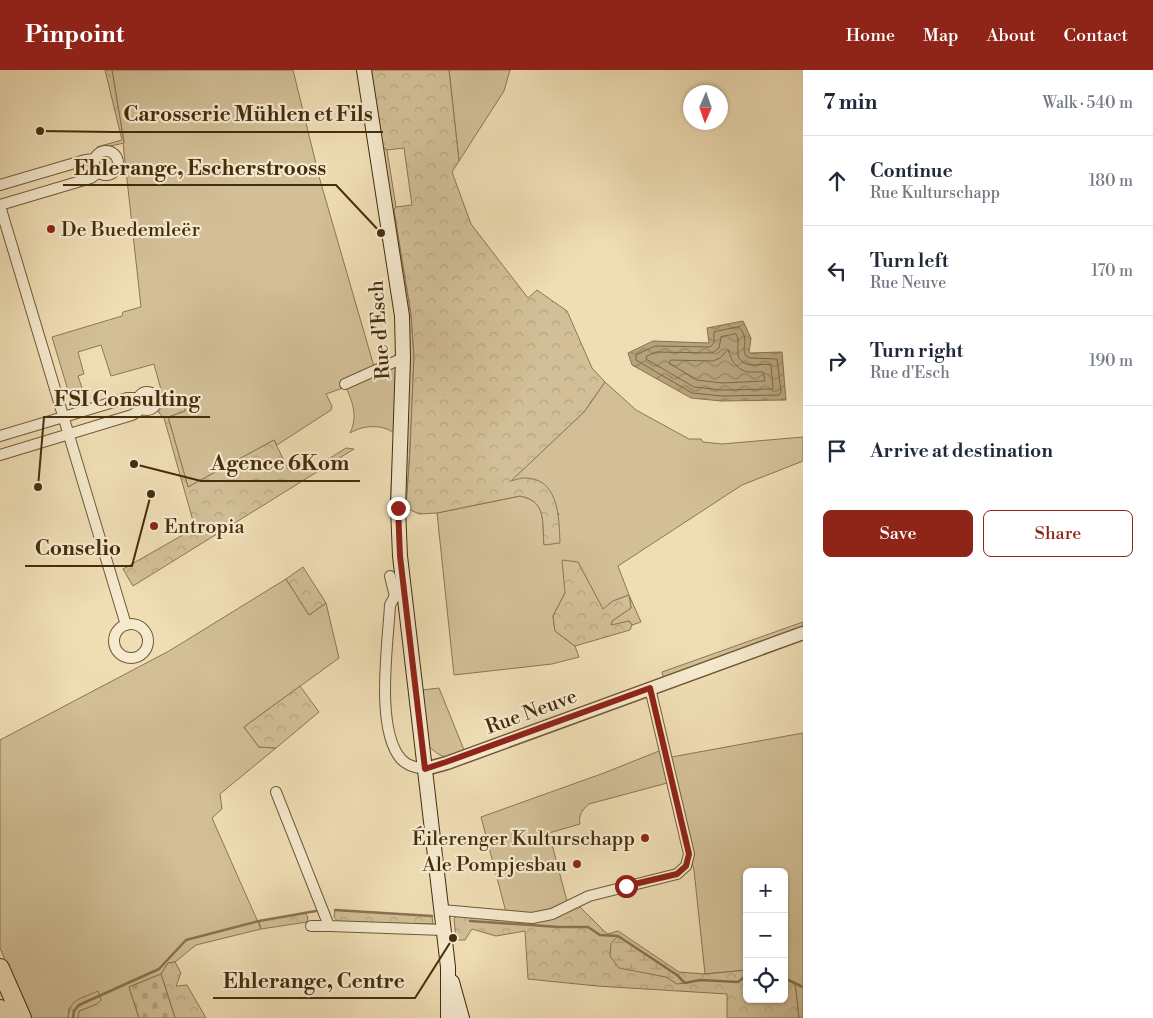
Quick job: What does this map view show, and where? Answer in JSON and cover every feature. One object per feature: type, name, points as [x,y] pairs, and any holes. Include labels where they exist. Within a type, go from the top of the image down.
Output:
[{"type":"highway","points":[[0,968],[22,1018]]},
{"type":"highway","points":[[0,1009],[4,1018]]},
{"type":"main road","name":"Rue d'Esch","points":[[364,70],[402,316],[404,358],[398,508],[400,592],[425,769],[442,910],[448,967],[448,1018]]},
{"type":"main road","name":"Rue d'Esch","points":[[448,967],[462,1018]]},
{"type":"street","points":[[107,151],[114,155],[118,162],[116,169],[110,174],[102,174],[94,166],[95,159],[100,153],[107,151]]},
{"type":"street","points":[[0,185],[85,160],[95,159]]},
{"type":"street","points":[[98,172],[91,178],[0,206],[126,624]]},
{"type":"street","points":[[345,384],[404,358]]},
{"type":"street","points":[[0,436],[127,398],[138,398],[148,392],[153,394],[156,399],[155,406],[151,410],[142,409],[132,415],[0,455]]},
{"type":"street","points":[[138,398],[138,404],[142,409]]},
{"type":"street","name":"Rue d'Esch","points":[[390,576],[400,592],[390,605],[385,697],[389,738],[402,760],[415,768],[425,769]]},
{"type":"street","name":"Rue Neuve","points":[[425,769],[803,633]]},
{"type":"street","points":[[442,910],[532,918],[552,914],[590,896],[677,874],[686,866],[689,854],[650,688]]},
{"type":"street","points":[[276,792],[329,926]]},
{"type":"street","points":[[311,926],[444,930]]},
{"type":"green space","points":[[105,70],[112,70],[124,143],[98,149],[97,147],[122,140]]},
{"type":"green space","points":[[112,70],[293,70],[320,180],[375,370],[403,358],[382,146],[387,150],[396,207],[394,210],[411,314],[414,356],[406,508],[390,508],[394,433],[384,428],[366,427],[350,433],[354,421],[354,410],[346,387],[326,394],[332,406],[331,410],[277,445],[274,440],[188,487],[168,417],[185,411],[184,403],[166,408],[154,364],[111,376],[101,345],[78,352],[84,374],[78,376],[82,388],[82,398],[87,403],[73,407],[52,337],[122,316],[123,312],[141,307],[124,142]]},
{"type":"green space","points":[[371,70],[449,70],[459,161],[452,172],[471,224],[528,298],[537,290],[567,311],[592,368],[605,382],[584,412],[511,481],[522,478],[534,479],[550,491],[557,510],[560,543],[544,545],[543,521],[539,508],[529,499],[520,496],[437,513],[419,514],[406,508],[414,356],[411,314],[394,210],[396,207],[412,205],[404,148],[387,150],[382,146]]},
{"type":"green space","points":[[449,70],[510,70],[504,91],[459,161]]},
{"type":"green space","points":[[605,382],[636,410],[689,439],[701,439],[703,442],[722,444],[803,437],[803,461],[742,485],[618,566],[629,595],[613,601],[603,610],[578,562],[553,616],[555,631],[575,646],[579,657],[552,664],[454,675],[437,513],[520,496],[529,499],[539,508],[543,520],[544,544],[559,514],[510,481],[584,412]]},
{"type":"green space","points":[[185,403],[185,411],[168,417],[188,487],[274,440],[288,469],[319,465],[346,448],[354,449],[133,586],[123,569],[195,528],[164,418],[158,412],[164,404],[166,408]]},
{"type":"green space","points":[[562,560],[578,562],[603,609],[613,601],[629,595],[631,608],[612,621],[611,625],[629,621],[632,625],[630,630],[575,646],[555,631],[553,616],[565,593]]},
{"type":"green space","points":[[303,567],[326,603],[309,615],[286,579]]},
{"type":"green space","points":[[286,579],[309,615],[326,603],[339,658],[244,727],[259,747],[276,748],[220,794],[222,809],[212,818],[261,929],[196,945],[175,962],[168,963],[161,974],[129,987],[139,1018],[78,1018],[79,1011],[97,1004],[69,1008],[68,1018],[28,1018],[29,1016],[0,948],[0,740],[169,651]]},
{"type":"green space","points":[[629,595],[641,622],[632,625],[629,621],[611,626],[612,621],[631,608]]},
{"type":"green space","points":[[803,622],[803,640],[666,688],[662,672]]},
{"type":"green space","points":[[300,686],[319,712],[276,748],[259,747],[244,727]]},
{"type":"green space","points":[[439,688],[464,750],[447,758],[429,747],[422,690]]},
{"type":"green space","points":[[803,733],[803,1018],[799,1018],[795,983],[788,980],[788,868],[743,868],[743,970],[705,974],[694,870],[671,782],[589,804],[581,812],[580,824],[549,833],[568,905],[552,914],[507,916],[481,817],[604,773],[664,749],[666,758]]},
{"type":"green space","points":[[575,902],[608,934],[618,931],[679,972],[705,974],[743,970],[743,1003],[788,1003],[788,980],[795,983],[799,1018],[727,1018],[727,994],[597,986],[528,979],[525,931],[496,936],[472,929],[465,940],[456,940],[454,918],[464,912],[532,918]]},
{"type":"green space","points":[[335,910],[432,916],[433,924],[338,922],[334,917]]},
{"type":"green space","points":[[305,913],[308,917],[307,922],[261,929],[259,921]]},
{"type":"green space","points":[[618,936],[677,975],[685,983],[677,984],[666,977],[619,968],[610,956],[611,943]]},
{"type":"green space","points":[[175,962],[181,973],[176,986],[187,985],[206,1018],[175,1018],[161,974],[168,963]]},
{"type":"green space","points":[[161,974],[175,1018],[139,1018],[129,987]]},
{"type":"green space","points":[[98,991],[101,1000],[97,1004],[79,1011],[78,1018],[68,1018],[71,1006],[77,1000]]},
{"type":"water","points":[[743,321],[751,338],[749,353],[782,352],[786,400],[721,401],[691,398],[632,365],[628,353],[653,341],[709,343],[707,328]]},
{"type":"waterway","points":[[335,910],[432,916]]},
{"type":"waterway","points":[[73,1018],[74,1011],[79,1005],[159,969],[186,940],[259,921],[316,911]]},
{"type":"waterway","points":[[470,921],[588,927],[600,935],[618,936],[677,975],[685,983],[700,980],[738,982],[743,978]]},
{"type":"waterway","points":[[788,980],[803,987]]},
{"type":"place","name":"Carosserie Mühlen et Fils","points":[[40,131]]},
{"type":"place","name":"De Buedemleër","points":[[51,229]]},
{"type":"place","name":"Ehlerange, Escherstrooss","points":[[381,233]]},
{"type":"place","name":"Agence 6Kom","points":[[134,464]]},
{"type":"place","name":"FSI Consulting","points":[[38,487]]},
{"type":"place","name":"Conselio","points":[[151,494]]},
{"type":"place","name":"Entropia","points":[[154,526]]},
{"type":"place","name":"Éilerenger Kulturschapp","points":[[645,838]]},
{"type":"place","name":"Ale Pompjesbau","points":[[577,864]]},
{"type":"place","name":"Ehlerange, Centre","points":[[453,938]]},
{"type":"route","points":[[398,508],[400,556],[425,769],[650,688],[689,854],[686,866],[677,874],[626,886]]}]
